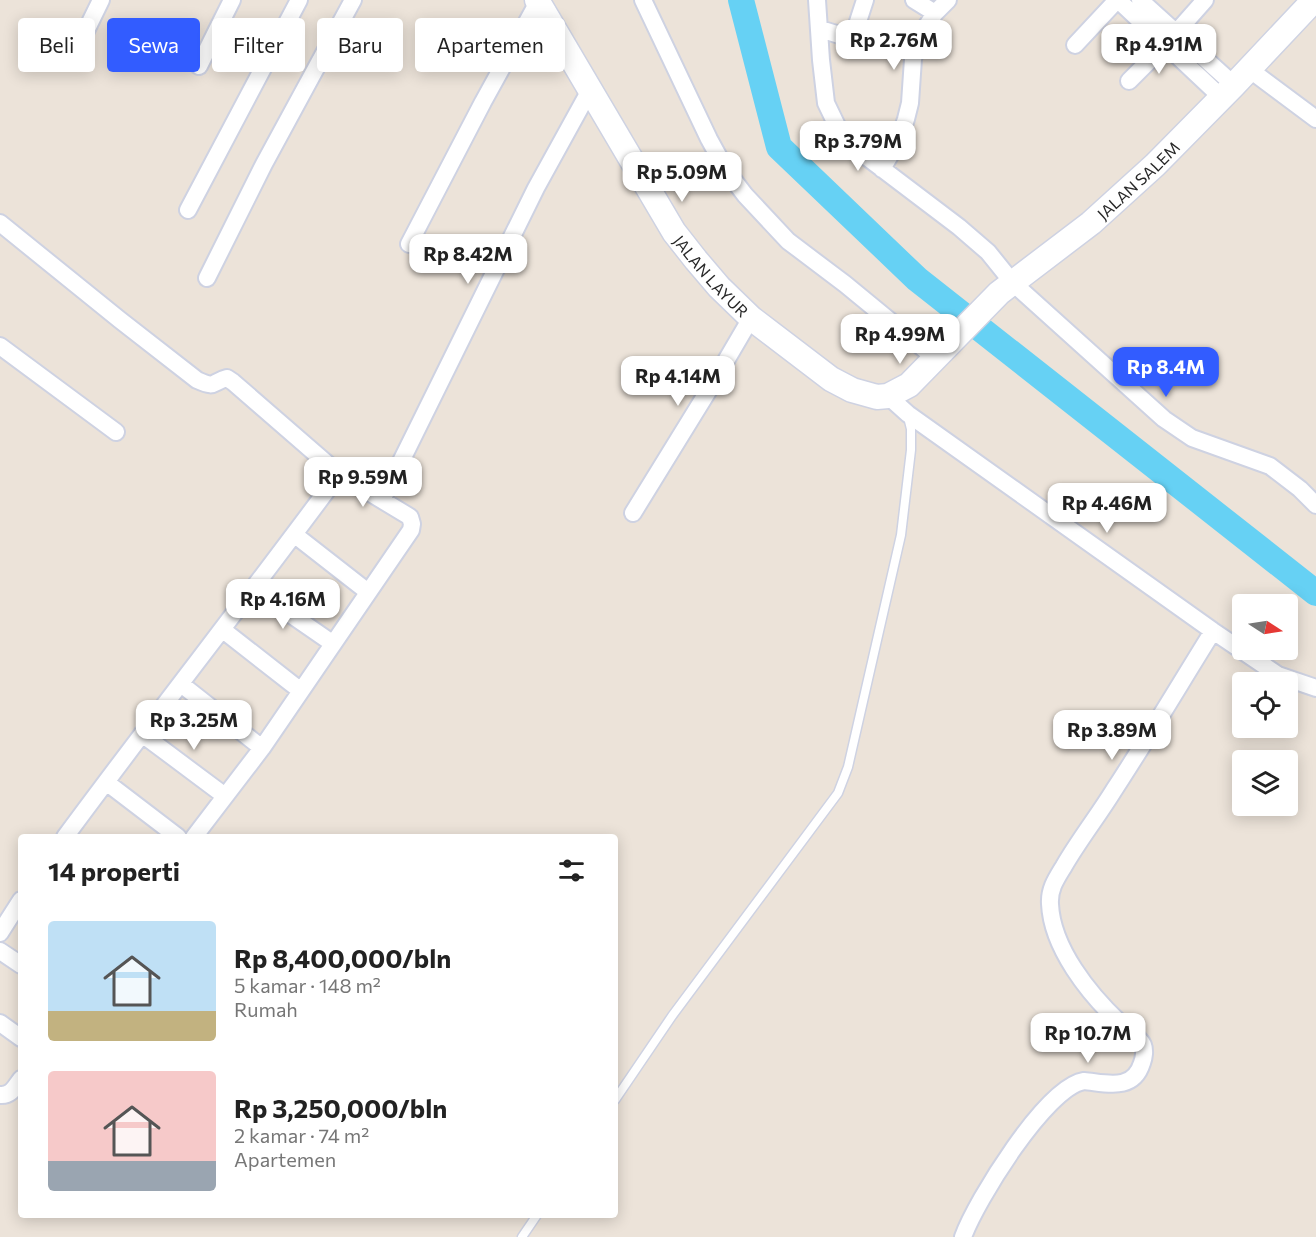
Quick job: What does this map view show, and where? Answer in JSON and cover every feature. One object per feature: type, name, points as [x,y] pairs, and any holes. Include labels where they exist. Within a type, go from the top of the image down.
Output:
[{"type":"street","points":[[92,18],[101,0]]},
{"type":"street","points":[[200,64],[232,0]]},
{"type":"street","points":[[188,210],[299,0]]},
{"type":"street","points":[[207,278],[264,164],[353,0]]},
{"type":"street","points":[[643,0],[709,139],[726,170],[746,195],[788,241],[941,352]]},
{"type":"street","points":[[817,0],[826,103],[839,130],[868,158],[959,226],[988,252],[1006,288],[1164,419],[1192,438],[1270,466],[1300,489],[1316,505]]},
{"type":"street","points":[[820,29],[846,37],[851,36],[854,34],[865,0]]},
{"type":"street","points":[[914,0],[935,13]]},
{"type":"street","points":[[882,169],[899,140],[906,119],[910,103],[913,59],[919,38],[935,13],[948,0]]},
{"type":"street","points":[[1075,45],[1118,0],[1234,84],[1316,119]]},
{"type":"street","points":[[1140,0],[1170,39]]},
{"type":"street","points":[[1129,81],[1206,0]]},
{"type":"street","name":"JALAN SALEM","points":[[888,396],[909,385],[1006,288],[1099,216],[1155,165],[1314,0]]},
{"type":"street","points":[[409,244],[537,1]]},
{"type":"street","name":"JALAN LAYUR","points":[[537,1],[674,232],[719,287],[751,318],[831,379],[852,390],[877,397],[888,396]]},
{"type":"street","points":[[381,500],[536,188],[590,90]]},
{"type":"street","points":[[0,223],[197,380],[206,384],[215,384],[227,378],[339,474],[410,517],[411,530],[262,747],[196,834]]},
{"type":"street","points":[[633,513],[751,318]]},
{"type":"street","points":[[0,346],[116,432]]},
{"type":"street","points":[[888,396],[908,414],[1213,631],[1278,675],[1316,688]]},
{"type":"street","points":[[71,834],[106,782],[339,474]]},
{"type":"street","points":[[295,535],[368,592]]},
{"type":"street","points":[[254,589],[332,643]]},
{"type":"street","points":[[223,630],[301,691]]},
{"type":"street","points":[[963,1237],[985,1193],[1018,1142],[1060,1095],[1073,1083],[1084,1081],[1123,1084],[1131,1080],[1140,1068],[1144,1049],[1142,1044],[1096,998],[1062,949],[1051,916],[1050,894],[1052,885],[1073,849],[1113,793],[1213,631]]},
{"type":"street","points":[[181,684],[262,747]]},
{"type":"street","points":[[142,734],[225,796]]},
{"type":"street","points":[[106,782],[174,834]]},
{"type":"street","points":[[0,933],[18,905]]},
{"type":"street","points":[[0,951],[18,963]]},
{"type":"street","points":[[0,1023],[18,1036]]},
{"type":"street","points":[[0,1095],[8,1094],[18,1083]]},
{"type":"lane","points":[[618,1096],[672,1016],[838,793],[848,767],[901,535],[911,450],[908,414]]},
{"type":"lane","points":[[522,1237],[535,1218]]},
{"type":"waterway","points":[[741,0],[779,147],[917,279],[1316,593]]}]
